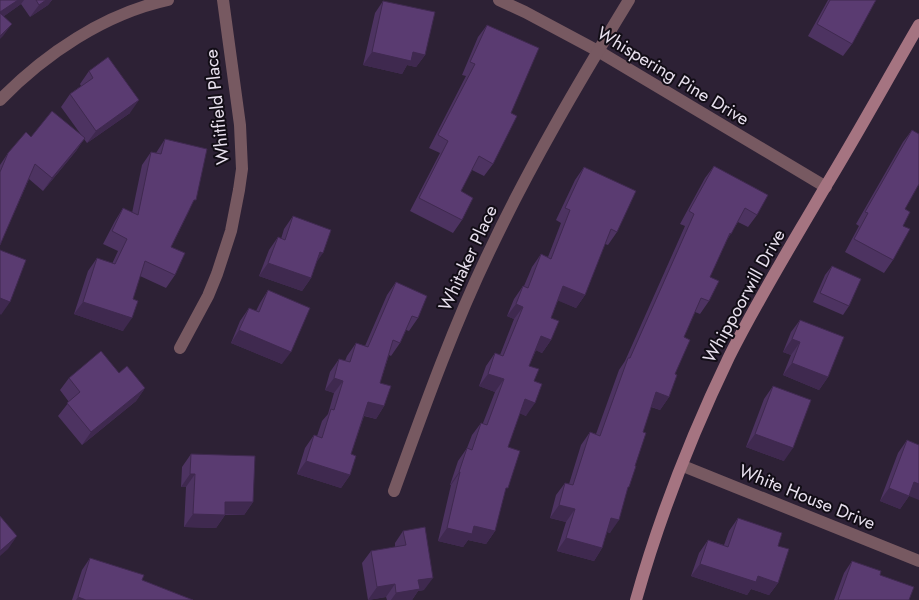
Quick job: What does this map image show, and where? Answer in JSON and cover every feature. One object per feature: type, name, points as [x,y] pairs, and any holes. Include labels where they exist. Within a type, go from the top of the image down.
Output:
[{"type":"street","points":[[0,100],[34,69],[78,38],[118,17],[168,0]]},
{"type":"street","name":"Whitfield Place","points":[[180,348],[208,296],[220,268],[231,231],[240,183],[242,162],[240,125],[223,0]]},
{"type":"street","name":"Whispering Pine Drive","points":[[499,0],[598,51],[826,187]]},
{"type":"street","name":"Whitaker Place","points":[[394,491],[464,307],[488,253],[550,134],[629,0]]},
{"type":"street","name":"Whippoorwill Drive","points":[[636,600],[660,524],[712,392],[730,355],[772,277],[919,25]]},
{"type":"street","name":"White House Drive","points":[[683,466],[919,561]]},
{"type":"building","points":[[0,0],[18,0],[0,12]]},
{"type":"building","points":[[36,0],[46,0],[39,5]]},
{"type":"building","points":[[830,0],[876,0],[852,44],[817,24]]},
{"type":"building","points":[[383,1],[435,12],[425,55],[413,52],[411,61],[372,52]]},
{"type":"building","points":[[0,13],[12,24],[0,36]]},
{"type":"building","points":[[487,25],[539,48],[511,113],[517,116],[493,164],[479,156],[461,191],[473,198],[462,220],[419,198],[448,141],[438,135],[475,64],[470,62]]},
{"type":"building","points":[[108,57],[139,100],[96,131],[70,94],[93,78],[89,71]]},
{"type":"building","points":[[52,111],[85,138],[52,178],[35,164],[0,245],[0,172],[8,153],[26,132],[31,137]]},
{"type":"building","points":[[912,130],[919,134],[919,184],[905,209],[910,212],[903,226],[910,229],[893,260],[854,239],[868,213],[865,212]]},
{"type":"building","points":[[165,139],[207,149],[196,200],[194,200],[171,247],[185,253],[175,275],[145,261],[133,299],[138,301],[132,318],[83,302],[97,258],[115,264],[127,239],[112,231],[123,208],[138,215],[151,152],[161,154]]},
{"type":"building","points":[[714,166],[768,195],[757,215],[745,208],[730,233],[710,277],[719,281],[709,301],[701,298],[684,337],[690,340],[675,374],[677,375],[669,397],[656,392],[643,432],[646,433],[619,520],[611,518],[602,548],[566,538],[575,509],[559,505],[565,483],[573,485],[590,432],[600,436],[628,358],[630,358],[694,214],[689,211]]},
{"type":"building","points":[[584,167],[636,191],[617,232],[611,229],[585,295],[563,286],[551,318],[559,321],[551,340],[541,336],[529,366],[539,369],[534,381],[542,384],[535,403],[525,399],[508,447],[520,451],[508,488],[506,488],[495,531],[474,526],[472,534],[447,528],[459,472],[467,448],[472,450],[481,423],[487,425],[504,379],[488,374],[495,353],[503,356],[523,307],[516,304],[523,286],[528,288],[541,254],[551,259],[570,210],[565,208]]},
{"type":"building","points":[[293,216],[331,230],[323,253],[320,252],[311,278],[268,263],[278,237],[285,240]]},
{"type":"building","points":[[0,250],[26,260],[10,302],[0,298]]},
{"type":"building","points":[[832,266],[861,279],[849,306],[820,293]]},
{"type":"building","points":[[396,282],[427,296],[418,318],[412,316],[400,343],[393,340],[380,383],[391,386],[384,406],[368,402],[351,454],[356,456],[350,475],[306,461],[314,435],[322,438],[331,409],[334,410],[343,381],[334,378],[339,359],[350,362],[356,343],[368,347]]},
{"type":"building","points":[[268,290],[310,308],[291,352],[239,330],[249,308],[259,312]]},
{"type":"building","points":[[800,320],[844,337],[828,377],[792,363],[800,342],[792,339]]},
{"type":"building","points":[[101,351],[119,373],[127,366],[145,388],[91,432],[67,403],[80,392],[69,378]]},
{"type":"building","points":[[773,386],[811,400],[793,448],[755,434]]},
{"type":"building","points":[[907,440],[919,445],[919,484],[914,482],[909,496],[889,488]]},
{"type":"building","points":[[191,454],[255,456],[253,502],[225,502],[225,515],[193,514],[195,474],[190,474]]},
{"type":"building","points":[[0,516],[17,536],[0,551]]},
{"type":"building","points":[[738,518],[782,533],[778,546],[789,549],[778,583],[758,576],[756,582],[700,564],[708,540],[728,547]]},
{"type":"building","points":[[425,527],[433,578],[418,580],[420,589],[396,593],[395,584],[377,587],[371,551],[406,545],[403,531]]},
{"type":"building","points":[[90,558],[144,575],[142,580],[193,600],[86,600],[78,597]]},
{"type":"building","points":[[852,561],[881,571],[880,575],[914,587],[909,600],[838,600]]}]
